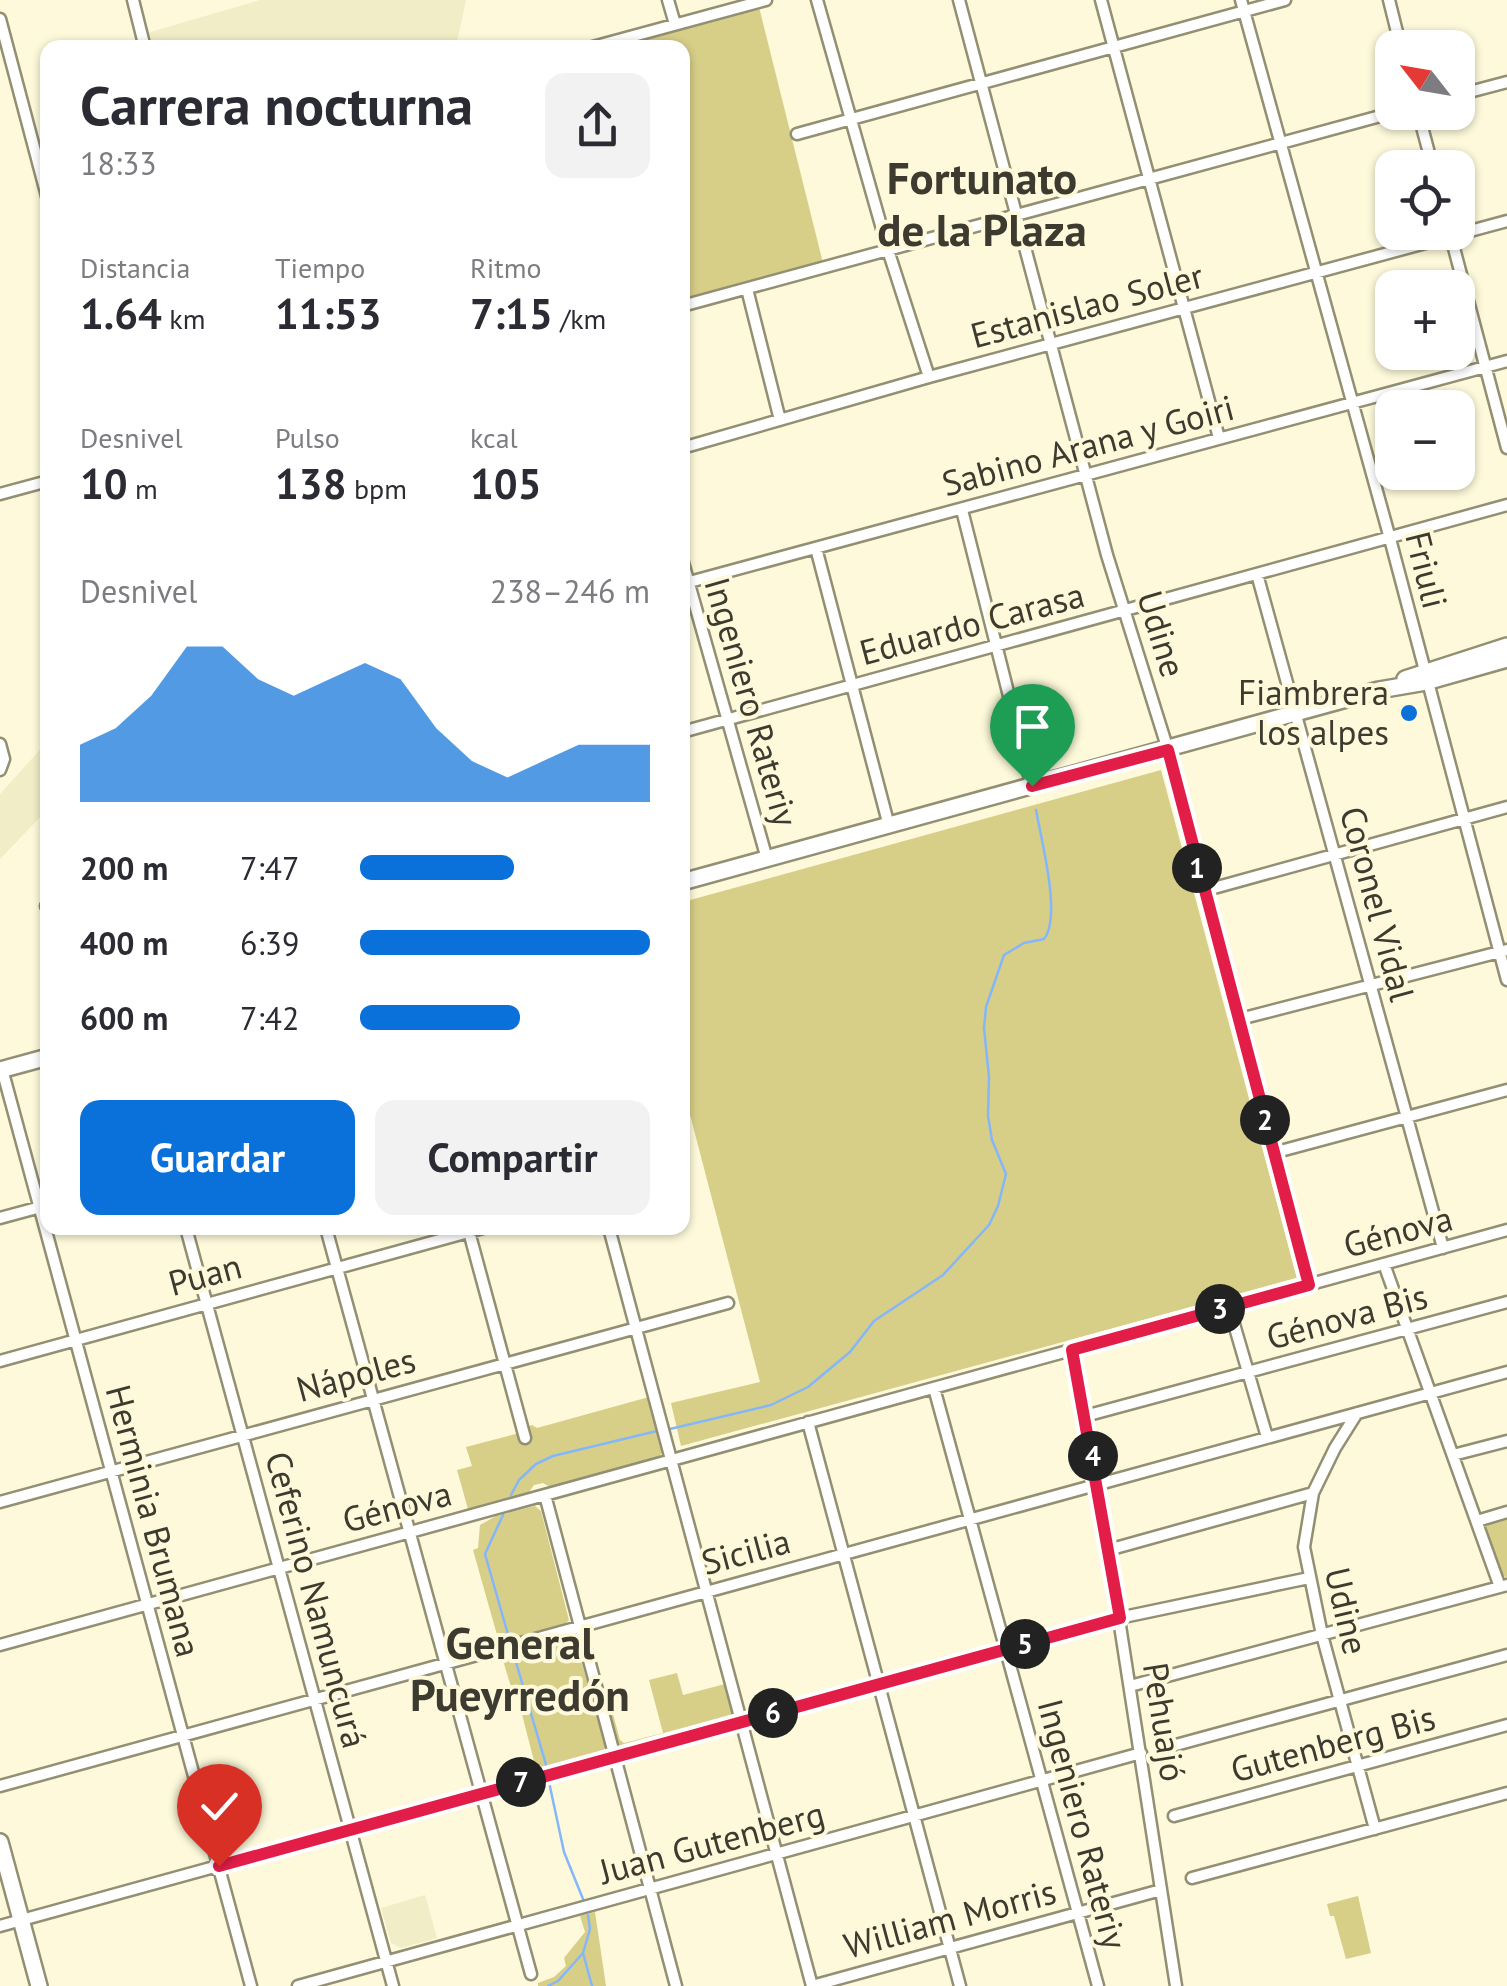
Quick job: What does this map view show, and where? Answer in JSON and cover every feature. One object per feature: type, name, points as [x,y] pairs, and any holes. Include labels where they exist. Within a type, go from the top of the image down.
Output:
[{"type":"main road","points":[[690,880],[1296,715],[1425,676],[1507,646]]},
{"type":"main road","points":[[1425,676],[1507,659]]},
{"type":"main road","points":[[1,1070],[40,1059]]},
{"type":"main road","points":[[0,1842],[39,1986]]},
{"type":"street","points":[[132,0],[143,40]]},
{"type":"street","points":[[668,0],[675,24]]},
{"type":"street","points":[[618,40],[766,0]]},
{"type":"street","points":[[817,0],[928,377]]},
{"type":"street","name":"Udine","points":[[958,0],[1107,555],[1168,750],[1309,1285]]},
{"type":"street","points":[[1100,0],[1219,438]]},
{"type":"street","points":[[797,134],[1114,49],[1242,6],[1285,0]]},
{"type":"street","points":[[1389,0],[1397,30]]},
{"type":"street","name":"Friuli","points":[[1242,6],[1390,535],[1464,820],[1503,951],[1507,980]]},
{"type":"street","points":[[0,19],[40,170]]},
{"type":"street","points":[[1475,90],[1507,82]]},
{"type":"street","points":[[690,304],[1375,118]]},
{"type":"street","name":"Estanislao Soler","points":[[1475,228],[1507,220]]},
{"type":"street","name":"Estanislao Soler","points":[[690,446],[1395,250]]},
{"type":"street","points":[[1454,250],[1507,448]]},
{"type":"street","points":[[748,289],[780,420]]},
{"type":"street","name":"Sabino Arana y Goiri","points":[[690,582],[1507,360]]},
{"type":"street","points":[[0,494],[40,483]]},
{"type":"street","name":"Eduardo Carasa","points":[[690,730],[1507,505]]},
{"type":"street","points":[[962,510],[1032,786]]},
{"type":"street","points":[[816,548],[890,826]]},
{"type":"street","name":"Coronel Vidal","points":[[1257,574],[1443,1248]]},
{"type":"street","name":"Ingeniero Rateriy","points":[[690,596],[767,859]]},
{"type":"street","points":[[0,744],[2,765]]},
{"type":"street","points":[[1203,891],[1507,807]]},
{"type":"street","points":[[1240,1020],[1503,951]]},
{"type":"street","name":"Herminia Brumana","points":[[1,1070],[40,1196]]},
{"type":"street","points":[[1274,1153],[1507,1090]]},
{"type":"street","points":[[0,1218],[40,1207]]},
{"type":"street","name":"Génova","points":[[0,1645],[1507,1230]]},
{"type":"street","name":"Herminia Brumana","points":[[50,1235],[110,1471],[251,1986]]},
{"type":"street","name":"Ceferino Namuncurá","points":[[188,1235],[393,1986]]},
{"type":"street","points":[[328,1235],[530,1974]]},
{"type":"street","name":"Puan","points":[[0,1361],[451,1235]]},
{"type":"street","points":[[469,1235],[525,1438]]},
{"type":"street","points":[[611,1235],[812,1986]]},
{"type":"street","points":[[1130,1686],[1505,1586],[1477,1521],[1384,1264]]},
{"type":"street","name":"Génova Bis","points":[[1086,1416],[1507,1302]]},
{"type":"street","name":"Nápoles","points":[[0,1502],[728,1303]]},
{"type":"street","points":[[1229,1307],[1267,1437]]},
{"type":"street","name":"Pehuajó","points":[[1072,1350],[1120,1618],[1176,1986]]},
{"type":"street","name":"Sicilia","points":[[0,1786],[1507,1372]]},
{"type":"street","name":"Ingeniero Rateriy","points":[[934,1388],[1098,1986]]},
{"type":"street","name":"Udine","points":[[1357,1412],[1334,1448],[1313,1493],[1304,1530],[1309,1578],[1322,1634],[1375,1829]]},
{"type":"street","points":[[808,1422],[960,1986]]},
{"type":"street","points":[[1453,1455],[1507,1441]]},
{"type":"street","points":[[1108,1550],[1313,1493]]},
{"type":"street","points":[[545,1494],[676,1986]]},
{"type":"street","points":[[1477,1521],[1507,1512]]},
{"type":"street","points":[[0,1926],[1120,1618],[1309,1578]]},
{"type":"street","points":[[1161,1749],[1507,1655]]},
{"type":"street","name":"Gutenberg Bis","points":[[1174,1816],[1507,1725]]},
{"type":"street","name":"Juan Gutenberg","points":[[298,1986],[1141,1753]]},
{"type":"street","points":[[1192,1878],[1507,1794]]},
{"type":"street","name":"William Morris","points":[[812,1986],[1161,1890]]},
{"type":"shaded area","points":[[260,0],[466,0],[457,40],[150,40],[147,33]]},
{"type":"shaded area","points":[[759,7],[823,263],[690,297],[690,40],[637,40]]},
{"type":"shaded area","points":[[40,750],[40,817],[0,859],[0,794]]},
{"type":"shaded area","points":[[1161,770],[1297,1278],[681,1446],[671,1403],[760,1382],[690,1115],[690,900]]},
{"type":"shaded area","points":[[649,1397],[664,1450],[659,1457],[552,1488],[543,1483],[534,1485],[529,1492],[468,1509],[457,1470],[472,1466],[466,1447],[519,1433],[522,1442],[530,1440],[527,1427],[532,1425],[537,1428]]},
{"type":"shaded area","points":[[535,1506],[541,1511],[569,1620],[499,1642],[473,1550],[478,1548],[480,1525],[496,1516]]},
{"type":"shaded area","points":[[1507,1517],[1507,1578],[1498,1571],[1484,1527]]},
{"type":"shaded area","points":[[573,1633],[606,1746],[601,1755],[545,1770],[535,1765],[515,1687],[511,1687],[502,1657],[518,1647]]},
{"type":"shaded area","points":[[677,1673],[683,1695],[729,1683],[737,1716],[618,1750],[599,1694],[607,1692],[624,1743],[663,1733],[649,1680]]},
{"type":"shaded area","points":[[425,1895],[437,1938],[401,1948],[391,1943],[381,1908]]},
{"type":"shaded area","points":[[1358,1896],[1371,1953],[1346,1959],[1327,1904]]},
{"type":"shaded area","points":[[595,1912],[606,1986],[538,1986],[566,1966],[564,1958],[585,1932],[580,1916]]},
{"type":"waterway","points":[[670,1429],[771,1405],[808,1387],[850,1352],[874,1321],[943,1275],[989,1225],[1006,1174],[992,1140],[988,1116],[986,1007],[1004,955],[1024,943],[1044,939],[1049,928],[1049,877],[1036,810]]},
{"type":"waterway","points":[[511,1495],[519,1480],[536,1464],[553,1456],[657,1431]]},
{"type":"waterway","points":[[503,1515],[485,1554],[509,1638]]},
{"type":"waterway","points":[[513,1652],[547,1768]]},
{"type":"waterway","points":[[549,1782],[564,1852],[583,1899]]},
{"type":"waterway","points":[[588,1915],[590,1929],[583,1953],[592,1986]]},
{"type":"waterway","points":[[548,1986],[558,1981],[583,1953]]},
{"type":"place","name":"Fiambrera los alpes","points":[[1409,713]]},
{"type":"district","name":"Fortunato de la Plaza","points":[[982,204]]},
{"type":"district","name":"General Pueyrredón","points":[[520,1669]]},
{"type":"route","points":[[219,1866],[1120,1618],[1072,1350],[1309,1285],[1168,750],[1032,786]]}]
